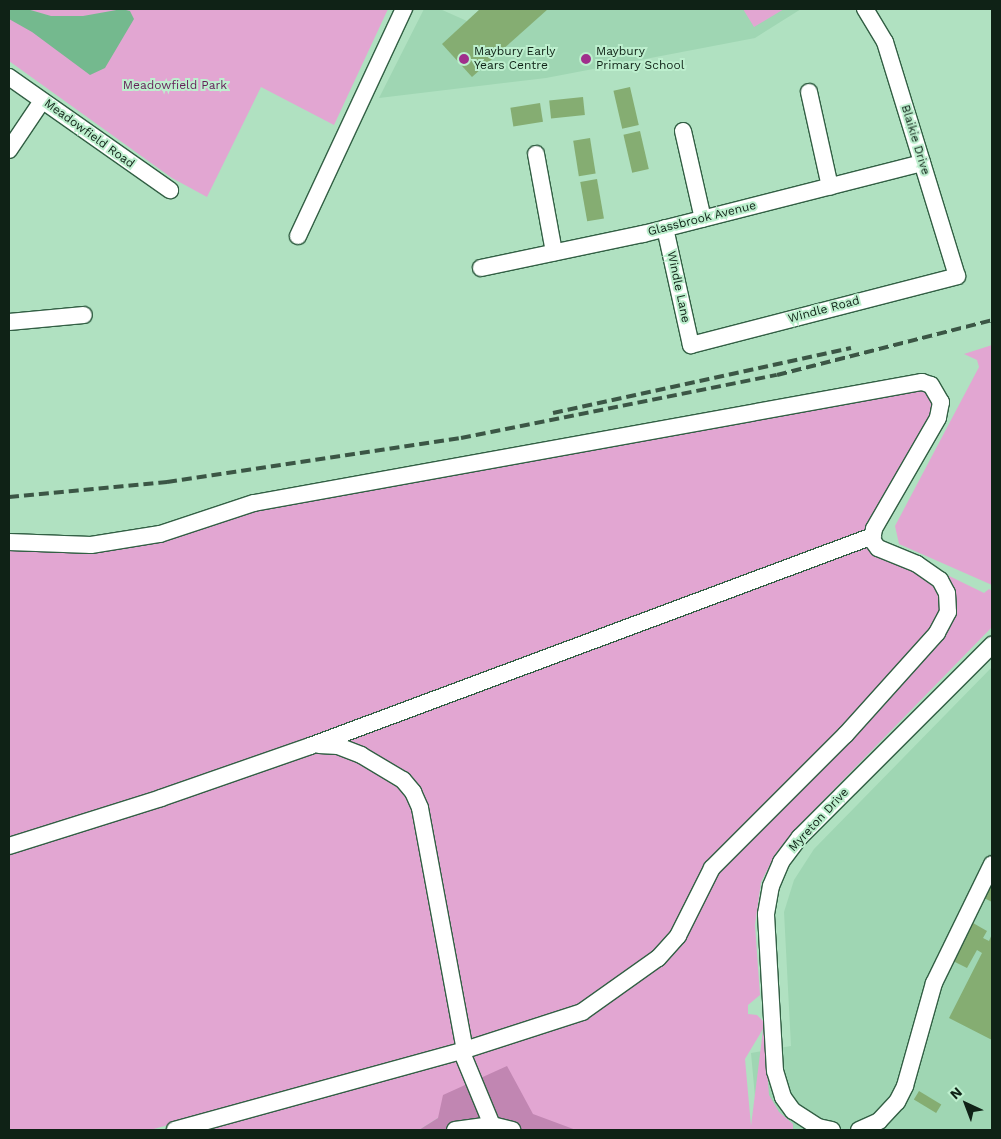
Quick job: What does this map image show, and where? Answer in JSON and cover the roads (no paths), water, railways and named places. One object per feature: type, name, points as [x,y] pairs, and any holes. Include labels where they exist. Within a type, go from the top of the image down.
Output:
[{"type":"street","points":[[298,236],[404,9]]},
{"type":"street","name":"Blaikie Drive","points":[[865,9],[885,42],[957,276]]},
{"type":"street","name":"Meadowfield Road","points":[[9,77],[170,190]]},
{"type":"street","points":[[809,92],[830,186]]},
{"type":"street","points":[[9,150],[42,101]]},
{"type":"street","points":[[683,131],[703,218]]},
{"type":"street","points":[[536,154],[554,252]]},
{"type":"street","name":"Glassbrook Avenue","points":[[481,268],[665,228],[922,163]]},
{"type":"street","name":"Windle Lane","points":[[665,228],[691,345]]},
{"type":"street","name":"Windle Road","points":[[691,345],[957,276]]},
{"type":"street","points":[[9,322],[84,314]]},
{"type":"street","points":[[9,542],[92,545],[160,534],[254,503],[922,382],[931,385],[941,402],[938,418],[873,536],[310,746],[161,798],[9,846]]},
{"type":"street","points":[[176,1130],[464,1053],[582,1012],[658,958],[678,936],[712,868],[845,735],[937,633],[948,612],[947,593],[940,580],[917,564],[878,548],[873,536]]},
{"type":"street","name":"Myreton Drive","points":[[832,1130],[818,1127],[793,1111],[783,1097],[775,1071],[766,914],[771,886],[781,862],[822,814],[992,645]]},
{"type":"street","points":[[310,746],[327,744],[349,750],[404,780],[413,792],[420,808],[464,1053],[492,1125]]},
{"type":"street","points":[[859,1130],[879,1121],[897,1102],[905,1086],[934,983],[992,864]]},
{"type":"street","points":[[455,1130],[492,1125],[512,1130]]},
{"type":"railway","points":[[9,497],[167,482],[461,438],[777,375],[992,320]]},
{"type":"railway","points":[[553,413],[851,348]]},
{"type":"place","name":"Maybury Early Years Centre","points":[[464,59]]},
{"type":"place","name":"Maybury Primary School","points":[[586,59]]},
{"type":"park label","name":"Meadowfield Park","points":[[175,86]]}]
